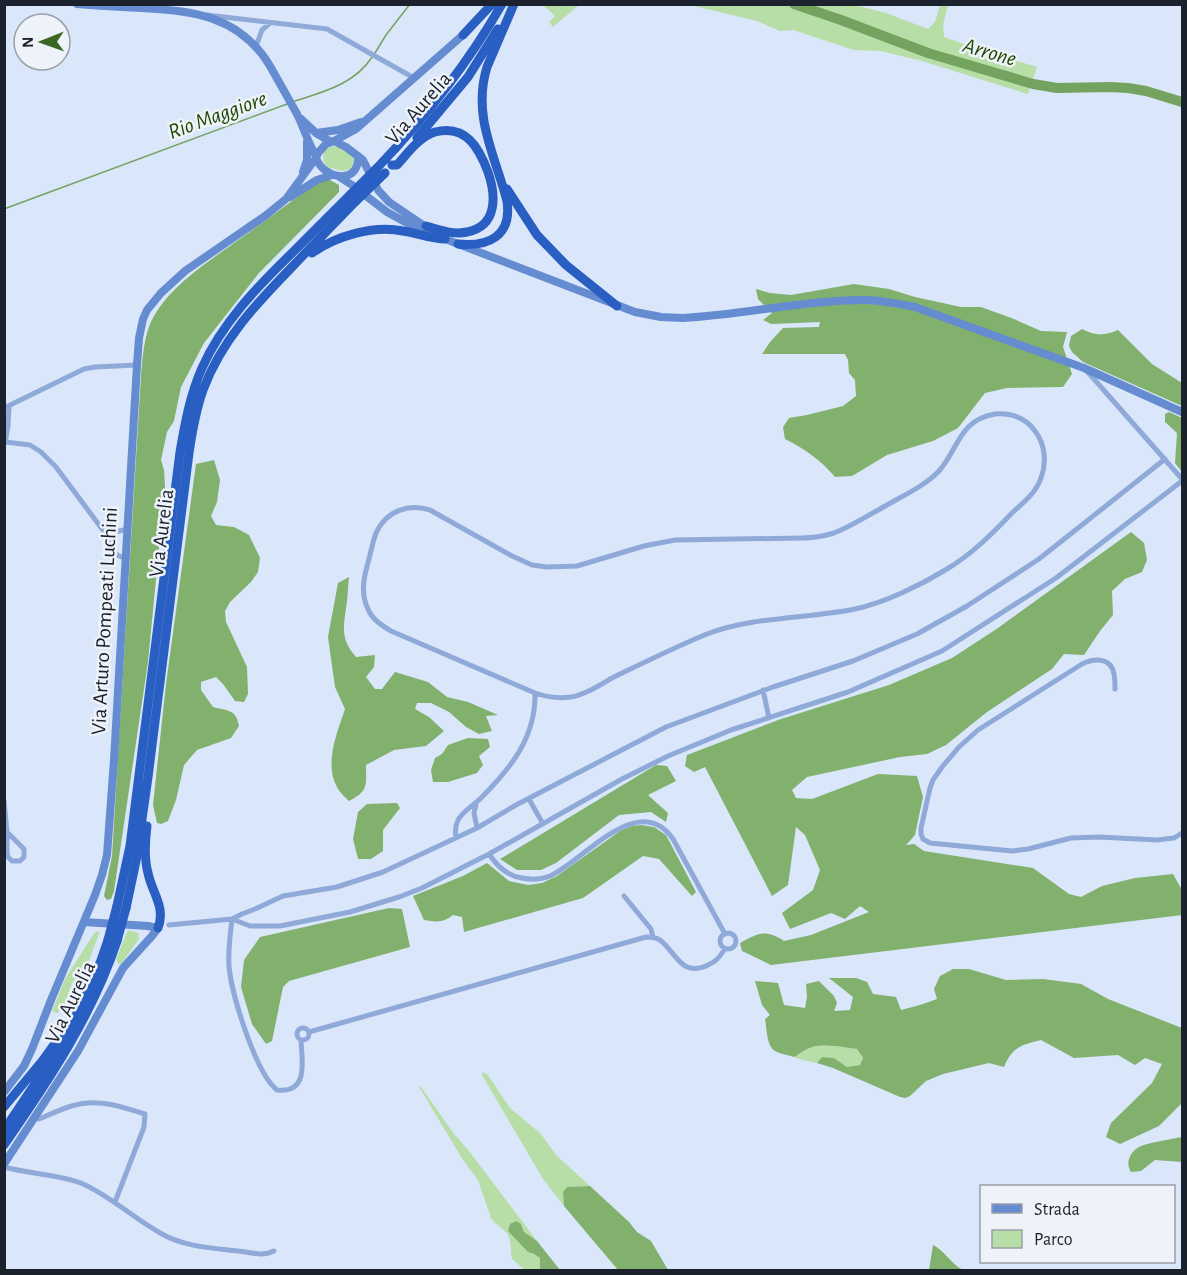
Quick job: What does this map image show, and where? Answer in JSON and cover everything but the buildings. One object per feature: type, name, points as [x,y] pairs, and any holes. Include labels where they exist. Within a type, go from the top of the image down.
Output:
[{"type":"highway","points":[[463,35],[492,4]]},
{"type":"highway","name":"Via Aurelia","points":[[122,907],[180,452],[191,398],[207,359],[224,329],[262,282],[381,170],[440,97],[478,45],[502,4]]},
{"type":"highway","points":[[458,244],[483,243],[492,240],[503,230],[506,222],[507,201],[484,126],[482,98],[487,67],[512,4]]},
{"type":"highway","name":"Via Aurelia","points":[[381,170],[392,165],[468,77],[512,4]]},
{"type":"highway","points":[[392,165],[397,165],[421,140],[438,132],[447,131],[460,134],[471,140],[479,151],[494,192],[493,207],[486,221],[478,228],[464,233],[429,230]]},
{"type":"highway","points":[[501,181],[537,235],[566,265],[617,306]]},
{"type":"highway","name":"Via Aurelia","points":[[4,1145],[60,1062],[82,1023],[97,992],[122,907],[138,844],[189,453],[199,404],[208,378],[225,346],[244,319],[353,198]]},
{"type":"highway","points":[[278,282],[286,278],[314,251],[342,238],[390,229],[445,239]]},
{"type":"highway","points":[[155,717],[145,848],[148,876],[161,909],[161,921],[158,928]]},
{"type":"highway","name":"Via Aurelia","points":[[4,1130],[53,1058],[90,989],[112,940]]},
{"type":"highway","points":[[4,1107],[48,1054],[90,989]]},
{"type":"street","points":[[77,4],[176,10],[327,29],[414,78]]},
{"type":"street","points":[[188,12],[209,17],[230,26],[256,46],[269,64],[297,114],[322,169],[352,185],[387,212],[425,231],[429,230]]},
{"type":"street","points":[[256,46],[261,30],[270,23]]},
{"type":"street","points":[[316,157],[324,146],[353,131],[463,35]]},
{"type":"street","points":[[297,114],[316,133],[346,147],[358,156],[366,165],[376,187],[385,199],[429,230],[445,239],[617,306],[647,315],[683,318],[830,302],[864,300],[889,302],[915,307],[1084,368],[1182,412]]},
{"type":"street","points":[[316,133],[339,130],[367,118]]},
{"type":"street","name":"Via Arturo Pompeati Luchini","points":[[298,183],[306,164],[307,138]]},
{"type":"street","points":[[335,175],[345,176],[353,172],[358,163],[358,156]]},
{"type":"street","name":"Via Arturo Pompeati Luchini","points":[[286,199],[316,157]]},
{"type":"street","name":"Via Arturo Pompeati Luchini","points":[[4,1092],[28,1057],[102,875],[109,840],[137,365],[143,319],[147,310],[161,293],[185,271],[286,199],[317,180],[335,175]]},
{"type":"street","points":[[126,558],[113,553],[108,537],[56,467],[41,452],[30,445],[5,443],[8,426],[7,407],[87,368],[137,365]]},
{"type":"street","points":[[232,919],[250,926],[275,927],[337,915],[415,891],[489,854],[633,773],[668,756],[731,730],[848,692],[923,660],[949,647],[1056,578],[1182,480],[1084,368]]},
{"type":"street","points":[[995,414],[1014,415],[1030,425],[1040,438],[1044,463],[1041,477],[1034,491],[976,548],[954,565],[931,578],[888,599],[862,607],[765,620],[717,631],[575,696],[555,697],[535,693],[391,631],[373,617],[364,600],[364,580],[375,535],[388,517],[407,507],[427,509],[523,561],[542,566],[573,567],[644,546],[675,540],[802,538],[831,534],[853,524],[930,479],[946,461],[966,428],[981,418],[995,414]]},
{"type":"street","points":[[169,924],[232,919],[283,896],[330,889],[368,878],[477,828],[666,728],[763,690],[854,661],[917,634],[1039,559],[1165,459]]},
{"type":"street","points":[[108,537],[114,532],[128,529]]},
{"type":"street","points":[[1115,689],[1112,668],[1105,661],[1092,660],[1082,664],[978,730],[959,747],[933,780],[921,828],[922,838],[930,843],[1012,851],[1071,838],[1161,840],[1174,838],[1182,833]]},
{"type":"street","points":[[763,690],[769,718]]},
{"type":"street","points":[[456,838],[457,821],[501,776],[518,754],[533,719],[535,693]]},
{"type":"street","points":[[529,799],[543,824]]},
{"type":"street","points":[[4,801],[7,854],[12,861],[20,861],[24,857],[24,849],[7,832]]},
{"type":"street","points":[[476,802],[474,816],[477,828]]},
{"type":"street","points":[[489,854],[508,874],[526,879],[540,879],[557,872],[623,826],[641,822],[656,825],[665,830],[673,839],[725,934]]},
{"type":"street","points":[[624,896],[651,928],[653,937]]},
{"type":"street","points":[[232,919],[229,965],[234,995],[260,1066],[266,1078],[277,1090],[296,1087],[300,1080],[301,1040],[296,1035],[301,1027],[309,1032]]},
{"type":"street","points":[[84,922],[158,928],[123,968],[78,1051],[4,1165],[73,1181],[88,1187],[115,1202],[161,1234],[177,1240],[262,1255],[274,1251]]},
{"type":"street","points":[[725,934],[732,935],[736,941],[729,949],[721,945],[725,934]]},
{"type":"street","points":[[309,1032],[646,937],[662,941],[679,962],[691,968],[709,965],[720,957],[725,948]]},
{"type":"street","points":[[301,1040],[307,1038],[309,1032]]},
{"type":"street","points":[[35,1117],[39,1119],[71,1106],[99,1102],[145,1114],[144,1127],[115,1202]]},
{"type":"green space","points":[[543,5],[579,5],[553,27],[549,22],[555,16]]},
{"type":"green space","points":[[690,5],[855,5],[886,13],[928,29],[935,22],[940,5],[948,5],[943,25],[944,37],[1037,67],[1028,94],[922,61],[881,51],[854,50],[793,30],[780,31],[757,21]]},
{"type":"green space","points":[[332,146],[350,152],[353,159],[351,169],[343,171],[327,167],[323,155]]},
{"type":"green space","points":[[328,179],[339,185],[339,192],[259,273],[204,343],[181,387],[174,421],[167,432],[161,460],[165,486],[148,662],[114,891],[111,899],[107,900],[104,896],[112,856],[141,378],[146,336],[156,313],[176,288],[202,266],[316,183]]},
{"type":"green space","points":[[854,284],[889,289],[961,307],[981,307],[1041,331],[1067,332],[1063,347],[1072,374],[1063,387],[1007,388],[985,393],[958,428],[933,441],[887,455],[852,476],[835,477],[812,455],[785,439],[783,427],[789,418],[843,406],[856,396],[855,380],[849,373],[848,360],[845,354],[762,354],[783,328],[819,327],[820,322],[771,324],[763,320],[772,313],[758,299],[756,289],[791,295]]},
{"type":"green space","points":[[1082,329],[1100,334],[1118,330],[1152,364],[1182,383],[1182,406],[1083,362],[1069,346],[1071,336]]},
{"type":"green space","points":[[1169,412],[1182,418],[1182,472],[1175,463],[1177,433],[1165,422],[1165,414]]},
{"type":"green space","points":[[214,460],[220,480],[217,502],[211,516],[216,525],[234,527],[249,535],[260,558],[258,572],[230,602],[225,611],[226,622],[247,667],[248,694],[244,702],[235,701],[216,677],[201,682],[201,690],[213,707],[227,710],[236,716],[239,726],[231,738],[197,750],[184,765],[176,800],[168,821],[161,824],[157,823],[153,805],[166,684],[196,464]]},
{"type":"green space","points":[[1131,532],[1144,543],[1147,560],[1142,572],[1125,579],[1112,591],[1113,615],[1084,655],[1064,654],[1052,669],[987,712],[946,745],[927,754],[900,757],[807,777],[792,790],[796,798],[812,799],[878,774],[917,776],[923,797],[915,835],[906,845],[914,844],[924,851],[1033,868],[1069,894],[1081,897],[1102,886],[1135,878],[1173,874],[1182,890],[1182,915],[771,965],[742,951],[740,943],[757,935],[772,935],[784,941],[811,935],[869,912],[860,906],[845,919],[831,913],[790,929],[782,913],[813,890],[820,870],[805,835],[796,827],[788,885],[772,896],[705,767],[694,772],[685,766],[687,755],[778,720],[889,685],[952,658],[998,628]]},
{"type":"green space","points":[[349,577],[344,624],[345,637],[356,657],[375,655],[374,667],[366,677],[375,689],[382,689],[395,672],[428,682],[447,697],[468,702],[498,715],[486,716],[492,731],[479,734],[466,727],[449,712],[431,703],[417,703],[415,709],[429,717],[444,731],[426,746],[394,750],[366,765],[365,787],[360,794],[349,801],[338,789],[333,778],[333,748],[345,709],[335,687],[328,637],[338,583]]},
{"type":"green space","points":[[468,738],[488,739],[490,747],[479,756],[483,765],[477,773],[448,782],[433,782],[431,770],[435,758],[442,754],[448,745]]},
{"type":"green space","points":[[656,765],[667,766],[676,781],[648,795],[668,813],[666,822],[651,812],[619,815],[556,863],[541,870],[517,870],[500,859]]},
{"type":"green space","points":[[397,803],[400,808],[383,830],[383,851],[371,859],[358,859],[353,839],[358,812],[367,804]]},
{"type":"green space","points":[[641,825],[654,827],[666,835],[696,892],[692,896],[659,859],[643,856],[583,898],[464,932],[462,917],[453,915],[439,921],[424,920],[413,896],[463,876],[487,863],[509,881],[528,885],[542,883],[557,876],[620,831]]},
{"type":"green space","points":[[389,908],[402,909],[410,947],[289,981],[283,987],[272,1041],[266,1044],[252,1024],[241,987],[244,960],[260,937]]},
{"type":"green space","points":[[128,930],[138,933],[139,939],[121,964],[118,964],[116,959]]},
{"type":"green space","points":[[100,931],[87,966],[72,983],[63,1009],[57,1013],[52,1011],[65,979],[95,932]]},
{"type":"green space","points":[[953,969],[969,969],[1006,980],[1043,979],[1081,984],[1108,999],[1182,1028],[1182,1103],[1159,1126],[1120,1144],[1106,1137],[1111,1123],[1152,1083],[1162,1064],[1145,1058],[1135,1065],[1118,1055],[1074,1058],[1041,1040],[1018,1048],[1010,1055],[1004,1067],[989,1063],[943,1074],[926,1081],[905,1098],[817,1063],[822,1057],[834,1058],[847,1067],[860,1065],[863,1058],[857,1049],[817,1046],[794,1057],[775,1051],[768,1041],[765,1019],[770,1015],[762,1005],[755,981],[778,983],[784,1005],[805,1008],[806,984],[819,981],[834,996],[837,1003],[834,1011],[850,1010],[853,997],[829,978],[856,978],[867,982],[873,994],[896,997],[901,1010],[937,999],[934,989],[940,976]]},
{"type":"green space","points":[[830,1045],[857,1049],[863,1059],[860,1065],[847,1067],[834,1058],[822,1057],[817,1063],[794,1057],[808,1047]]},
{"type":"green space","points":[[483,1072],[487,1074],[510,1108],[540,1133],[557,1156],[590,1186],[567,1187],[563,1192],[564,1206],[543,1179],[482,1075]]},
{"type":"green space","points":[[418,1085],[537,1241],[524,1232],[521,1223],[523,1245],[526,1250],[541,1258],[540,1270],[525,1270],[512,1259],[508,1235],[491,1218],[478,1180],[463,1160]]},
{"type":"green space","points":[[1182,1137],[1182,1162],[1155,1160],[1141,1171],[1131,1172],[1129,1169],[1131,1155],[1139,1147]]},
{"type":"green space","points":[[590,1186],[637,1232],[651,1241],[668,1270],[618,1270],[564,1206],[563,1192],[567,1187]]},
{"type":"green space","points":[[516,1221],[521,1224],[524,1232],[537,1241],[560,1270],[540,1270],[540,1258],[528,1252],[508,1231],[510,1224]]},
{"type":"green space","points":[[933,1245],[955,1264],[963,1270],[929,1270]]},
{"type":"waterway","name":"Rio Maggiore","points":[[375,53],[410,4]]},
{"type":"waterway","name":"Arrone","points":[[794,4],[928,53],[1033,84],[1057,88],[1128,88],[1182,102]]},
{"type":"waterway","name":"Rio Maggiore","points":[[295,101],[338,86],[357,74],[372,57]]},
{"type":"waterway","name":"Rio Maggiore","points":[[4,209],[287,104]]}]
